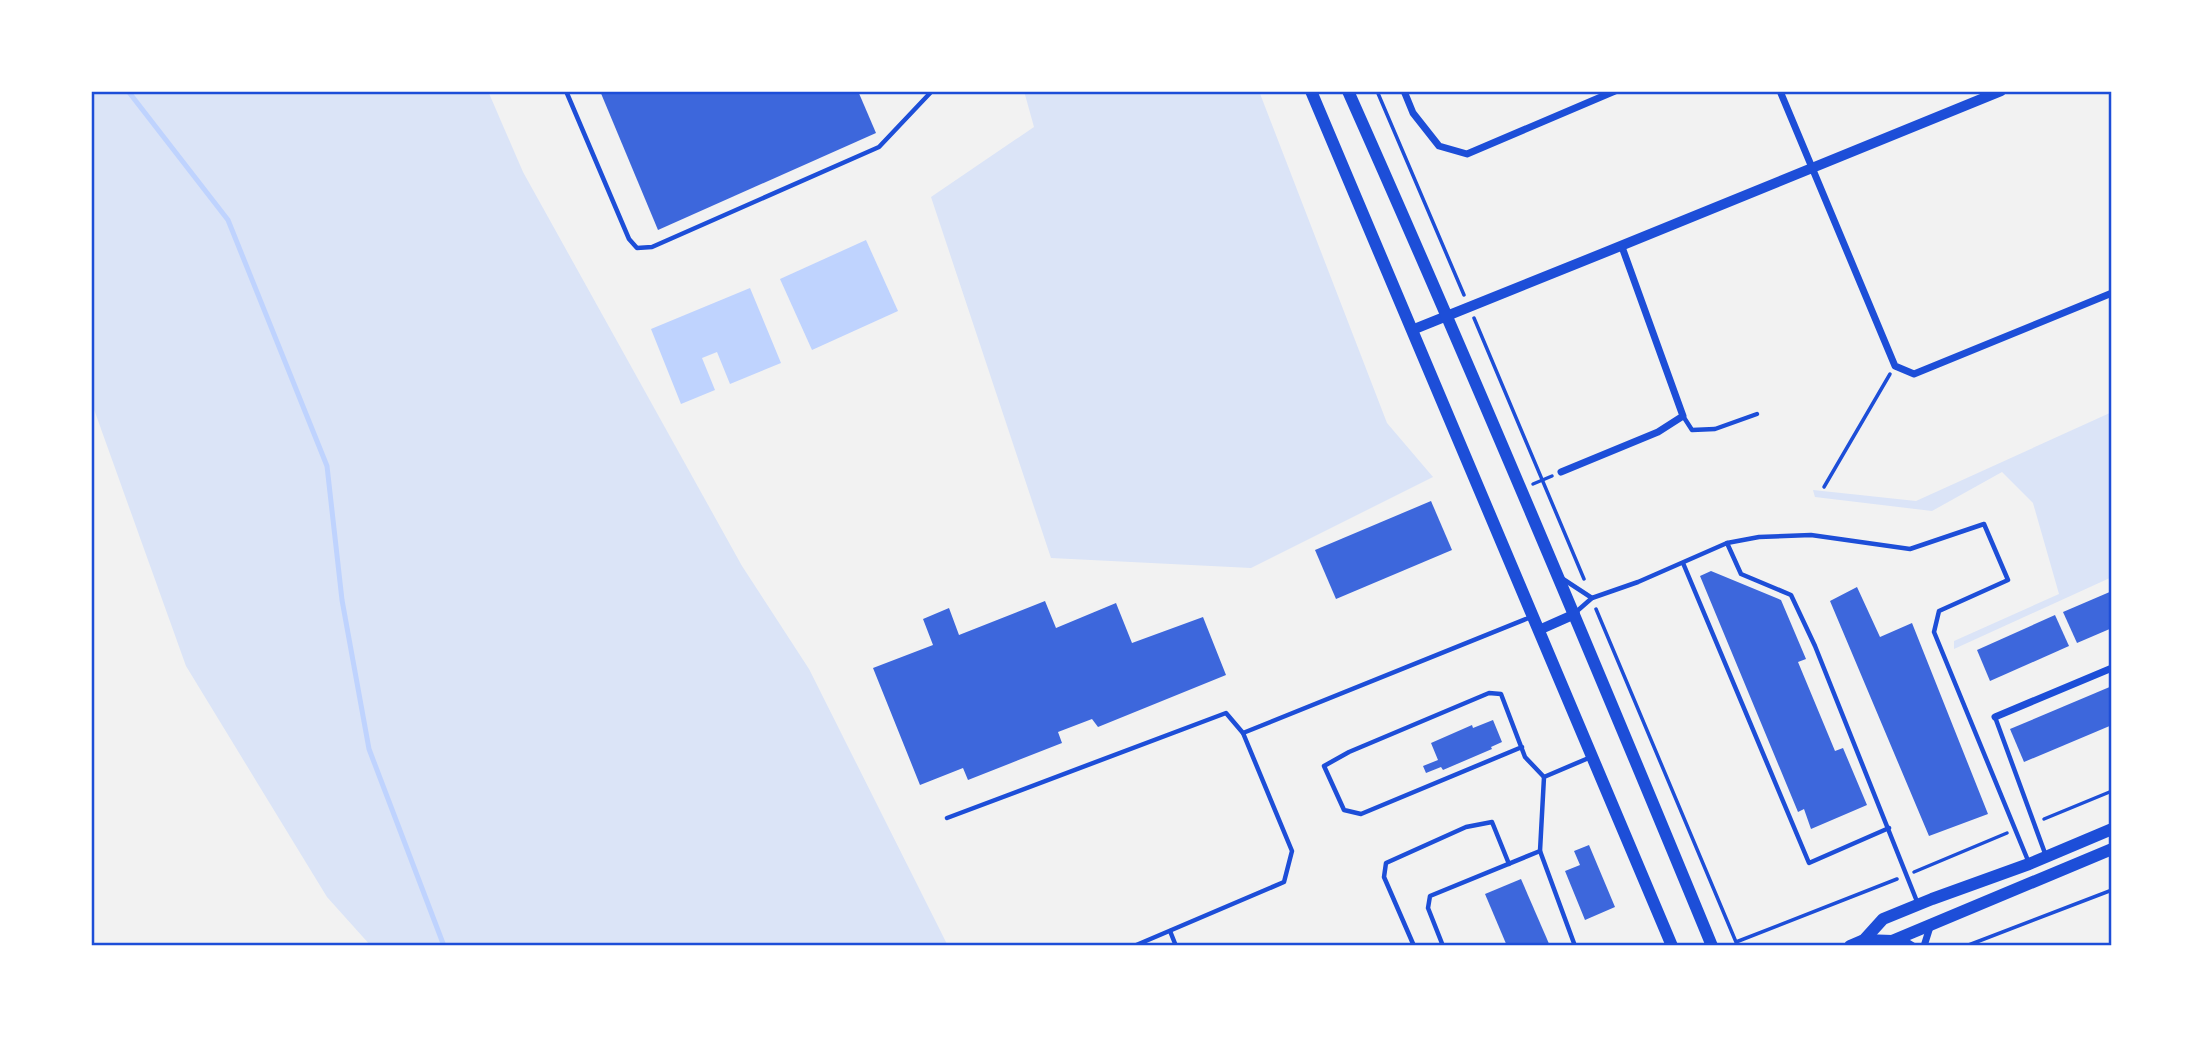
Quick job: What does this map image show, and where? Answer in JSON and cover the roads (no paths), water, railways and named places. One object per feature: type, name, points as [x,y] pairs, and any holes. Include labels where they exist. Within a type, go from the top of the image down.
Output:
[{"type":"main road","points":[[1311,91],[1672,946]]},
{"type":"main road","points":[[1348,91],[1522,489],[1712,946]]},
{"type":"main road","points":[[1865,943],[1883,919],[2047,857],[2112,829]]},
{"type":"main road","points":[[1850,946],[1892,941],[2112,849]]},
{"type":"street","points":[[1404,91],[1413,113],[1439,146],[1467,154],[1615,91]]},
{"type":"street","points":[[1780,91],[1895,366],[1914,374],[2112,293]]},
{"type":"street","points":[[1412,330],[2001,91]]},
{"type":"street","points":[[1561,472],[1658,432],[1683,416],[1622,247]]},
{"type":"street","points":[[1539,630],[1575,614]]},
{"type":"street","points":[[1995,717],[2112,668]]},
{"type":"street","points":[[1924,946],[1931,925]]},
{"type":"street","points":[[1899,938],[1913,946]]},
{"type":"lane","points":[[566,91],[629,239],[637,248],[652,247],[879,148],[932,91]]},
{"type":"lane","points":[[1683,416],[1692,430],[1714,429],[1757,414]]},
{"type":"lane","points":[[1575,614],[1592,598],[1727,543],[1759,537],[1811,535],[1910,549],[1984,524],[2008,580],[1939,611],[1934,632],[2029,864]]},
{"type":"lane","points":[[1727,543],[1741,574],[1791,595],[1815,646],[1919,905]]},
{"type":"lane","points":[[1683,563],[1810,863],[1889,828]]},
{"type":"lane","points":[[1559,576],[1592,598]]},
{"type":"lane","points":[[1243,733],[1534,616]]},
{"type":"lane","points":[[1522,747],[1361,814],[1344,810],[1324,766],[1349,752],[1489,693],[1501,694],[1522,747],[1525,757],[1544,777],[1540,852],[1575,946]]},
{"type":"lane","points":[[947,818],[1226,713],[1243,733],[1292,851],[1284,881],[1134,946]]},
{"type":"lane","points":[[1995,717],[2047,857]]},
{"type":"lane","points":[[1544,777],[1592,757]]},
{"type":"lane","points":[[1414,946],[1384,877],[1386,863],[1466,827],[1492,822],[1509,864]]},
{"type":"lane","points":[[1443,946],[1427,908],[1430,896],[1540,852]]},
{"type":"lane","points":[[1170,931],[1176,946]]},
{"type":"water","points":[[866,240],[898,311],[812,350],[780,279]]},
{"type":"water","points":[[750,288],[781,363],[730,384],[717,352],[702,358],[715,390],[681,404],[651,329]]},
{"type":"waterway","points":[[128,91],[228,220],[327,466],[342,600],[369,749],[444,946]]}]
